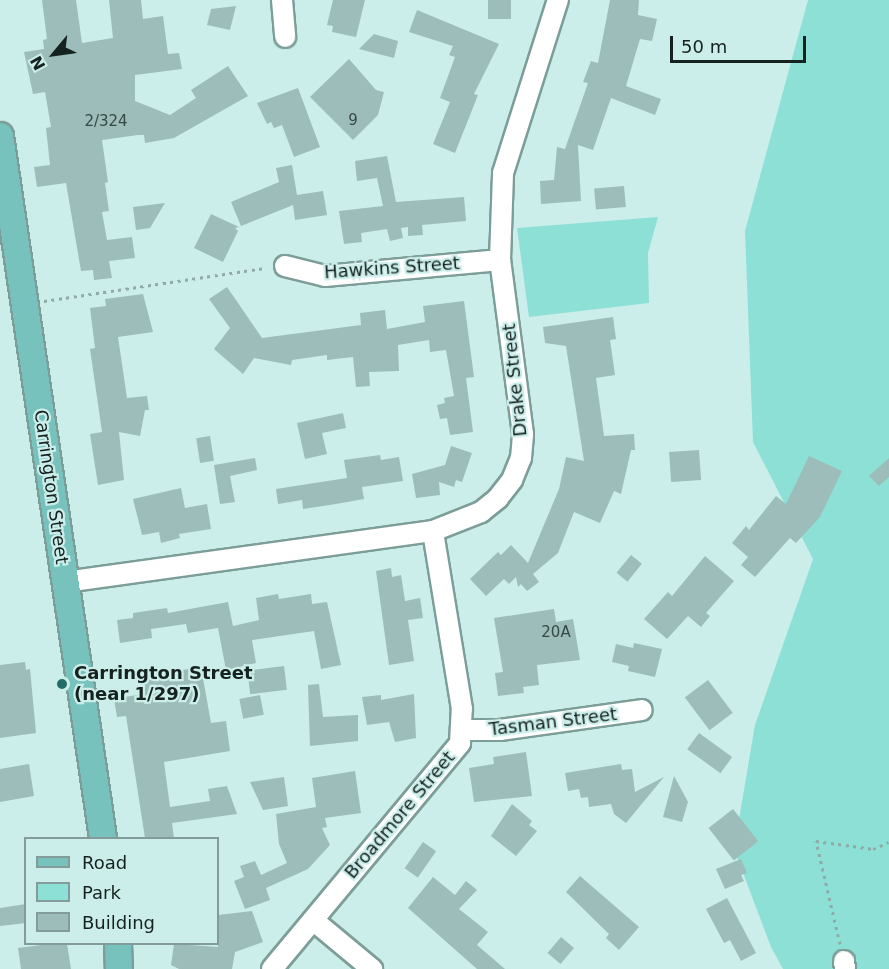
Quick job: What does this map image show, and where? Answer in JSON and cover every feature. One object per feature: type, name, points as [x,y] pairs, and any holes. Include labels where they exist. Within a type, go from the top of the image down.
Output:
[{"type":"main road","name":"Carrington Street","points":[[0,136],[103,837]]},
{"type":"main road","points":[[118,945],[119,969]]},
{"type":"street","points":[[282,0],[285,37]]},
{"type":"street","name":"Drake Street","points":[[65,582],[433,531],[482,512],[512,480],[521,458],[523,434],[500,260],[503,173],[558,0]]},
{"type":"street","name":"Hawkins Street","points":[[285,266],[325,276],[500,260]]},
{"type":"street","name":"Broadmore Street","points":[[272,969],[460,743],[463,730],[433,531]]},
{"type":"street","name":"Tasman Street","points":[[463,730],[494,731],[642,710]]},
{"type":"street","points":[[313,920],[372,969]]},
{"type":"path","points":[[24,304],[285,266]]},
{"type":"path","points":[[844,965],[816,841],[873,849],[889,842]]},
{"type":"green space","points":[[808,0],[889,0],[889,969],[783,969],[771,947],[734,849],[755,725],[813,559],[753,442],[745,231]]},
{"type":"green space","points":[[658,217],[648,253],[649,303],[529,317],[517,228]]},
{"type":"building","points":[[42,0],[76,0],[82,43],[113,38],[109,0],[141,0],[143,19],[163,16],[168,54],[179,53],[182,69],[135,75],[135,101],[170,115],[196,98],[191,90],[228,66],[248,96],[174,138],[145,143],[144,135],[102,140],[108,182],[105,183],[109,211],[102,212],[107,240],[132,237],[135,258],[109,261],[112,278],[94,280],[93,270],[81,271],[66,183],[37,187],[34,167],[50,165],[46,128],[51,127],[45,92],[33,94],[24,52],[44,49],[43,40],[47,39]]},
{"type":"building","points":[[333,0],[365,0],[356,37],[332,32],[333,26],[327,25]]},
{"type":"building","points":[[488,0],[511,0],[511,19],[488,19]]},
{"type":"building","points":[[610,0],[639,0],[638,15],[657,19],[652,41],[640,39],[626,86],[661,99],[655,115],[611,98],[593,150],[578,145],[581,201],[541,204],[540,181],[554,180],[557,147],[565,149],[588,83],[583,82],[591,61],[598,63]]},
{"type":"building","points":[[236,6],[230,30],[207,25],[211,9]]},
{"type":"building","points":[[417,10],[499,44],[474,94],[478,95],[455,153],[433,144],[450,102],[440,98],[455,57],[449,55],[453,46],[409,32]]},
{"type":"building","points":[[374,34],[398,41],[394,58],[359,49]]},
{"type":"building","points":[[349,59],[376,90],[384,92],[378,115],[353,140],[310,97]]},
{"type":"building","points":[[298,88],[320,147],[294,157],[282,125],[274,128],[271,122],[267,124],[257,103]]},
{"type":"building","points":[[387,156],[396,202],[464,197],[466,221],[422,225],[423,235],[408,236],[408,227],[401,228],[403,238],[390,241],[387,229],[361,233],[362,242],[344,244],[339,211],[383,206],[377,178],[357,181],[355,161]]},
{"type":"building","points":[[292,165],[297,195],[323,191],[327,215],[295,220],[293,205],[241,226],[231,202],[279,182],[276,168]]},
{"type":"building","points":[[624,186],[626,207],[596,210],[594,189]]},
{"type":"building","points":[[165,203],[150,228],[136,230],[133,207]]},
{"type":"building","points":[[211,214],[239,227],[235,228],[238,231],[223,262],[194,248]]},
{"type":"building","points":[[227,287],[262,338],[361,325],[360,313],[385,310],[387,329],[425,322],[423,306],[464,301],[474,377],[466,378],[473,432],[450,435],[447,418],[440,419],[437,405],[445,403],[444,398],[454,396],[446,350],[430,352],[429,340],[398,345],[399,371],[369,372],[370,386],[356,387],[353,357],[327,360],[327,355],[292,360],[291,365],[254,358],[243,374],[214,349],[230,328],[209,299]]},
{"type":"building","points":[[143,294],[153,332],[118,337],[127,398],[147,396],[149,410],[145,410],[140,436],[119,432],[124,480],[98,485],[90,434],[102,432],[90,349],[95,348],[90,308],[106,306],[105,299]]},
{"type":"building","points":[[613,317],[616,339],[610,340],[615,375],[596,378],[604,436],[634,434],[635,450],[631,450],[621,494],[614,491],[600,523],[574,512],[558,553],[533,574],[539,582],[527,591],[521,584],[518,587],[516,577],[509,584],[504,579],[486,596],[470,579],[498,552],[501,555],[511,545],[528,563],[559,489],[566,457],[584,461],[566,346],[545,343],[543,327]]},
{"type":"building","points":[[343,413],[346,428],[322,433],[327,454],[305,459],[297,423]]},
{"type":"building","points":[[210,436],[214,461],[200,463],[196,438]]},
{"type":"building","points":[[451,446],[472,453],[462,482],[456,480],[454,487],[439,482],[440,495],[416,498],[412,474],[445,465]]},
{"type":"building","points":[[699,450],[701,480],[671,482],[669,452]]},
{"type":"building","points":[[380,455],[381,460],[399,457],[403,481],[362,487],[364,499],[303,509],[302,500],[278,504],[276,489],[347,478],[344,460]]},
{"type":"building","points":[[809,456],[842,471],[820,517],[796,543],[790,538],[755,577],[741,565],[748,557],[732,543],[746,526],[749,530],[776,496],[786,504]]},
{"type":"building","points":[[255,458],[257,470],[230,476],[235,502],[220,504],[214,465]]},
{"type":"building","points":[[889,458],[889,477],[879,486],[869,476]]},
{"type":"building","points":[[181,488],[185,508],[207,504],[211,529],[179,534],[180,538],[161,543],[159,532],[142,535],[133,499]]},
{"type":"building","points":[[631,555],[642,564],[627,582],[617,573]]},
{"type":"building","points":[[705,556],[734,581],[706,613],[710,616],[701,627],[688,616],[667,639],[644,619],[668,592],[672,596]]},
{"type":"building","points":[[391,568],[392,577],[401,575],[405,601],[420,598],[423,618],[408,620],[414,661],[389,665],[376,571]]},
{"type":"building","points":[[278,594],[279,599],[311,594],[312,604],[327,602],[341,665],[321,669],[314,631],[252,640],[256,663],[226,670],[218,628],[188,633],[186,624],[151,629],[152,638],[120,643],[117,620],[133,618],[133,613],[167,608],[168,613],[228,602],[233,626],[259,620],[256,598]]},
{"type":"building","points":[[554,609],[556,622],[573,619],[580,660],[537,665],[539,685],[523,687],[524,693],[498,696],[495,673],[503,672],[494,618]]},
{"type":"building","points":[[634,643],[662,649],[655,677],[628,671],[629,666],[612,662],[616,644],[633,648]]},
{"type":"building","points":[[25,662],[26,670],[30,669],[36,733],[0,738],[0,665]]},
{"type":"building","points":[[284,666],[287,690],[250,694],[247,671]]},
{"type":"building","points":[[201,667],[211,723],[226,721],[230,751],[164,762],[170,807],[210,801],[208,789],[227,786],[237,814],[172,823],[174,837],[145,837],[126,716],[117,717],[114,699],[142,694],[139,677]]},
{"type":"building","points":[[708,680],[733,713],[710,730],[685,697]]},
{"type":"building","points":[[319,684],[323,717],[358,715],[358,741],[310,746],[308,685]]},
{"type":"building","points":[[414,694],[416,738],[395,742],[389,722],[367,725],[362,697],[381,695],[381,700]]},
{"type":"building","points":[[260,695],[264,715],[243,719],[239,699]]},
{"type":"building","points":[[699,733],[732,757],[720,773],[687,749]]},
{"type":"building","points":[[526,752],[532,796],[474,802],[469,768],[494,764],[493,757]]},
{"type":"building","points":[[29,764],[34,796],[0,802],[0,769]]},
{"type":"building","points":[[621,764],[622,770],[632,769],[635,792],[664,777],[626,823],[614,814],[611,804],[589,807],[588,797],[581,798],[579,789],[568,791],[565,773]]},
{"type":"building","points":[[355,771],[361,813],[325,818],[327,827],[322,828],[330,845],[308,869],[266,888],[270,900],[245,909],[234,881],[244,877],[240,866],[255,861],[261,875],[287,863],[279,844],[276,814],[316,807],[312,778]]},
{"type":"building","points":[[674,776],[688,802],[682,822],[663,817]]},
{"type":"building","points":[[284,777],[288,806],[263,810],[250,782]]},
{"type":"building","points":[[512,804],[532,821],[529,825],[537,831],[516,856],[491,836]]},
{"type":"building","points":[[733,809],[758,841],[734,860],[709,828]]},
{"type":"building","points":[[423,842],[436,851],[418,877],[405,868]]},
{"type":"building","points":[[741,859],[747,873],[741,875],[744,881],[725,889],[716,869]]},
{"type":"building","points":[[580,876],[639,927],[619,950],[606,938],[609,934],[566,892]]},
{"type":"building","points":[[433,877],[455,895],[466,881],[477,890],[459,909],[488,932],[477,945],[505,969],[477,969],[408,908]]},
{"type":"building","points":[[727,898],[756,953],[741,961],[730,940],[724,943],[706,909]]},
{"type":"building","points":[[24,904],[24,923],[0,926],[0,908]]},
{"type":"building","points":[[252,911],[263,942],[235,952],[232,969],[179,969],[171,965],[174,945],[218,947],[219,915]]},
{"type":"building","points":[[561,937],[574,948],[561,964],[548,953]]},
{"type":"building","points":[[67,945],[71,969],[21,969],[18,948]]},
{"type":"place","name":"Carrington Street (near 1/297)","points":[[62,684]]}]
